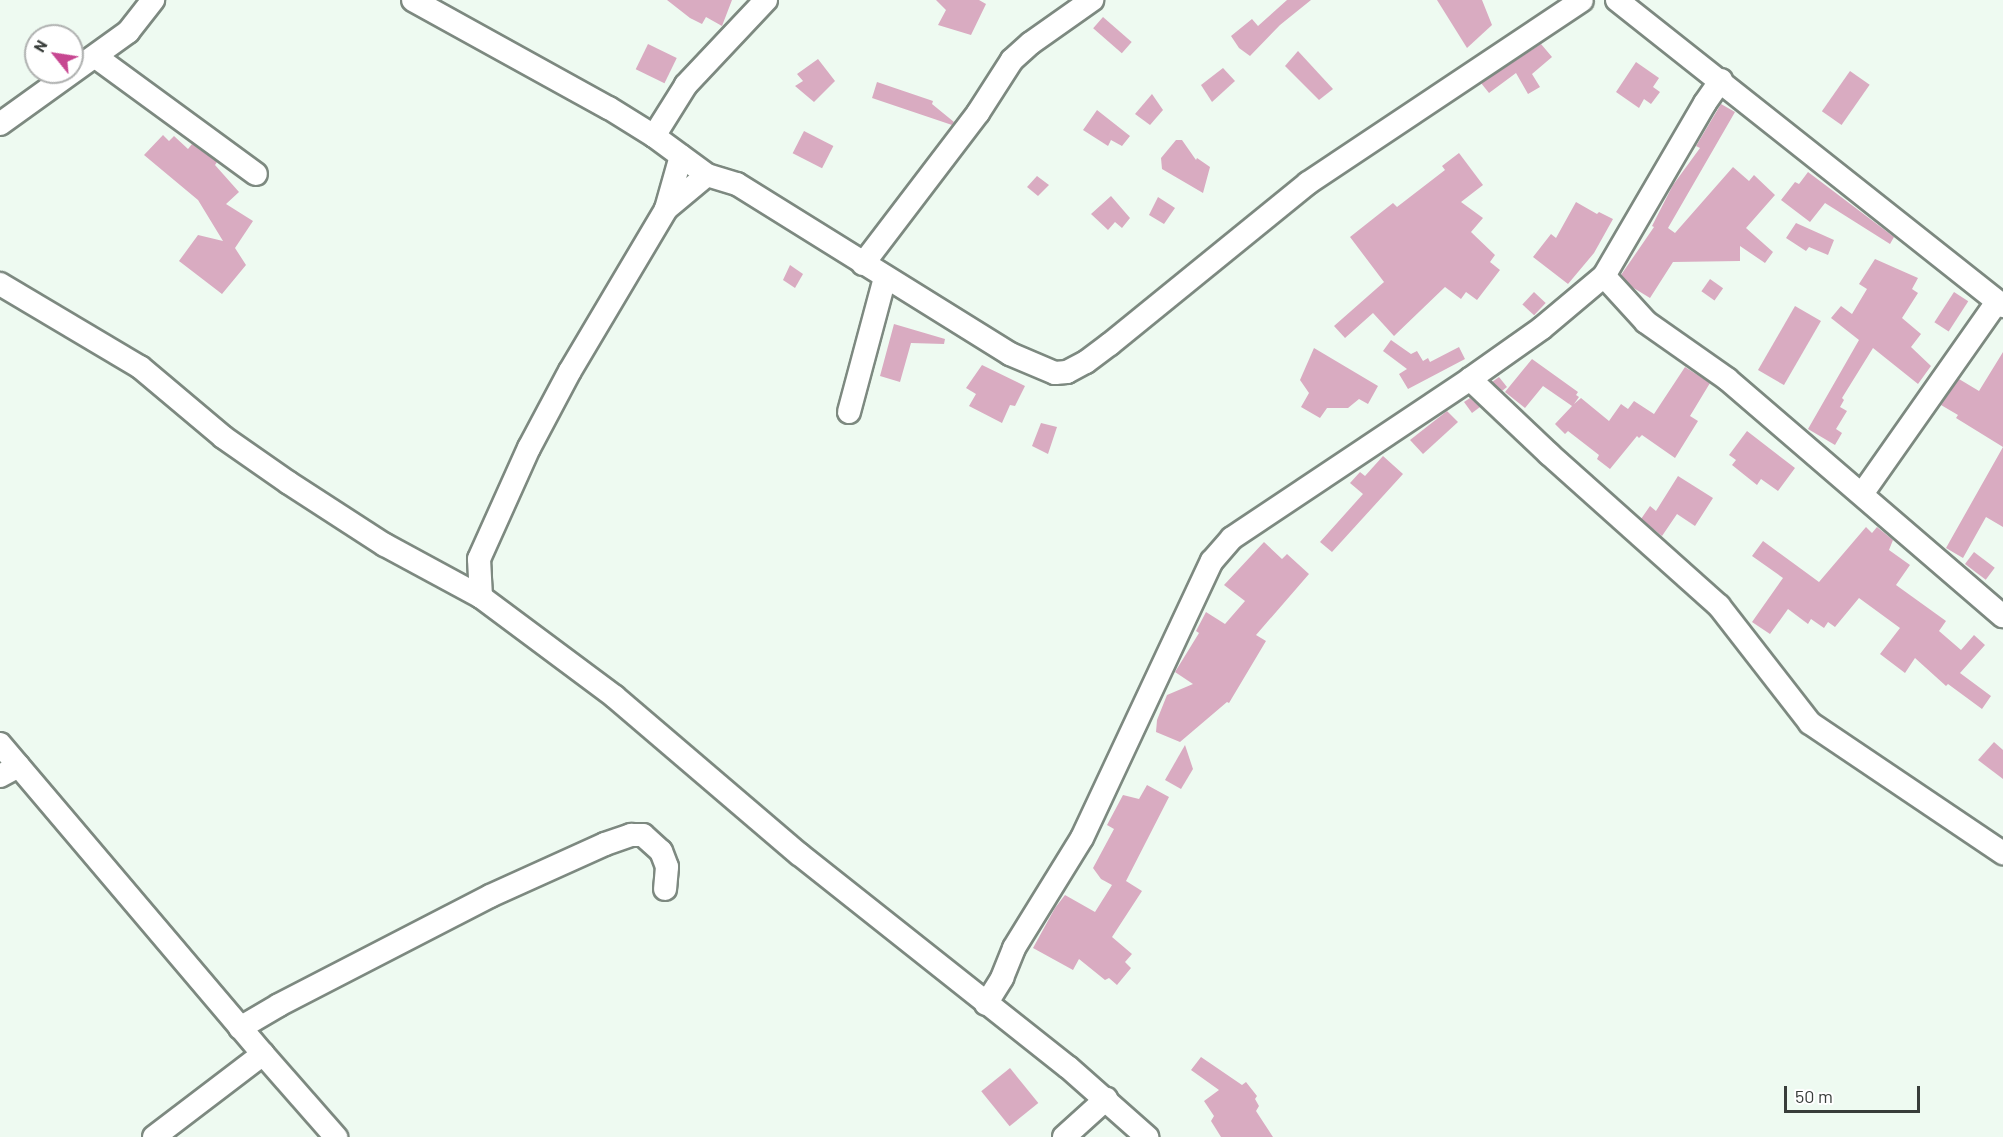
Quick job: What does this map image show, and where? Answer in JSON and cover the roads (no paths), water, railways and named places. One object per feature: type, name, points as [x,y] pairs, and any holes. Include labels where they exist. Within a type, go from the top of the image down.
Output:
[{"type":"street","points":[[0,124],[128,32],[153,0]]},
{"type":"street","points":[[412,0],[609,108],[654,136],[707,175],[737,184],[885,278],[1029,363],[1055,374],[1067,372],[1110,344],[1308,183],[1582,0]]},
{"type":"street","points":[[654,136],[686,85],[766,0]]},
{"type":"street","points":[[863,264],[978,113],[1012,60],[1031,43],[1092,0]]},
{"type":"street","points":[[1617,0],[1721,80],[2000,304],[1863,494]]},
{"type":"street","points":[[96,57],[256,174]]},
{"type":"street","points":[[986,1004],[1002,978],[1014,948],[1082,838],[1212,561],[1232,538],[1470,379],[1542,328],[1604,276],[1705,103],[1721,80]]},
{"type":"street","points":[[481,597],[479,560],[529,448],[570,371],[666,209],[681,156]]},
{"type":"street","points":[[666,209],[707,175]]},
{"type":"street","points":[[1604,276],[1646,322],[1728,379],[2003,616]]},
{"type":"street","points":[[849,412],[885,278]]},
{"type":"street","points":[[0,284],[140,367],[223,437],[289,483],[385,545],[481,597],[615,697],[799,854],[1068,1067],[1147,1137]]},
{"type":"street","points":[[1470,379],[1549,454],[1719,606],[1810,723],[2003,853]]},
{"type":"street","points":[[444,576],[479,560]]},
{"type":"street","points":[[0,744],[9,771],[336,1137]]},
{"type":"street","points":[[240,1028],[279,1005],[490,896],[605,844],[631,835],[643,835],[653,841],[661,851],[667,867],[665,889]]},
{"type":"street","points":[[154,1137],[263,1054]]},
{"type":"street","points":[[1064,1137],[1106,1099]]}]
